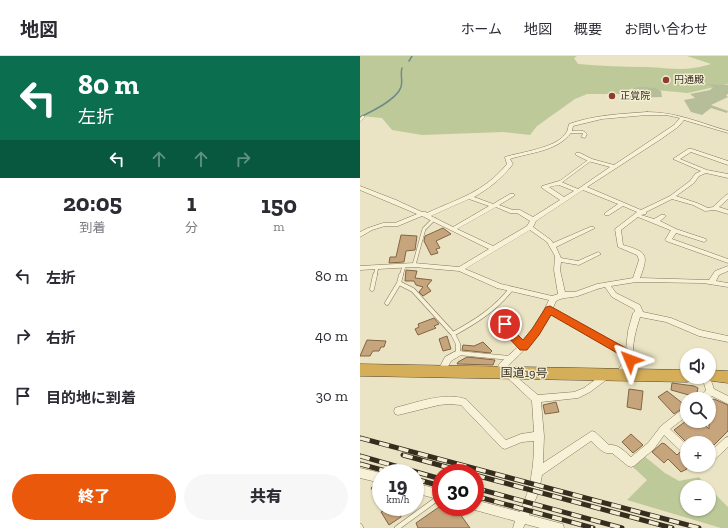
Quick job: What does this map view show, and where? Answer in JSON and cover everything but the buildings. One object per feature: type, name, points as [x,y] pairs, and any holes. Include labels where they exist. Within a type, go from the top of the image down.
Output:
[{"type":"highway","name":"国道19号","points":[[363,372],[680,376]]},
{"type":"highway","points":[[716,380],[728,377]]},
{"type":"street","points":[[360,235],[385,224],[396,225],[483,191],[497,180],[510,164],[506,158],[544,150],[556,143],[569,132],[571,126],[577,122],[655,113],[683,118],[728,132]]},
{"type":"street","points":[[460,269],[530,227],[533,220],[659,138],[676,126],[683,118]]},
{"type":"street","points":[[569,132],[583,132],[585,134],[583,137]]},
{"type":"street","points":[[725,162],[690,150],[676,160],[728,176]]},
{"type":"street","points":[[578,154],[590,160],[614,167]]},
{"type":"street","points":[[636,280],[643,262],[641,254],[638,251],[618,248],[618,230],[639,213],[672,197],[692,182],[697,175],[725,162],[728,158]]},
{"type":"street","points":[[565,200],[544,187],[559,182],[622,204],[672,227],[674,230],[704,240]]},
{"type":"street","points":[[360,188],[425,214],[494,249]]},
{"type":"street","points":[[453,229],[512,195]]},
{"type":"street","points":[[672,197],[695,204],[707,210],[715,208],[728,196]]},
{"type":"street","points":[[470,197],[512,212],[518,211],[533,220]]},
{"type":"street","points":[[607,214],[622,204]]},
{"type":"street","points":[[715,208],[728,212]]},
{"type":"street","points":[[654,220],[663,216]]},
{"type":"street","points":[[530,227],[549,240],[552,246],[558,259],[558,270],[562,295]]},
{"type":"street","points":[[552,246],[592,228]]},
{"type":"street","points":[[674,230],[668,240],[728,262]]},
{"type":"street","points":[[558,259],[580,263],[598,254]]},
{"type":"street","points":[[360,268],[414,265],[460,269],[499,286],[553,300],[562,295],[576,294],[597,286],[636,280],[712,282],[728,285]]},
{"type":"street","points":[[712,282],[714,274],[719,270],[728,268]]},
{"type":"street","points":[[607,285],[614,295],[637,307],[640,314]]},
{"type":"street","points":[[553,300],[550,310],[536,332],[523,347],[500,368],[536,399],[575,395],[587,390],[612,375],[630,360],[629,355],[637,314],[668,320],[699,333],[728,339]]},
{"type":"street","points":[[550,310],[629,355]]},
{"type":"street","points":[[500,317],[511,330],[510,333],[523,347]]},
{"type":"street","points":[[441,372],[448,359],[458,353]]},
{"type":"street","points":[[712,384],[728,400]]},
{"type":"street","points":[[520,523],[534,491],[539,436],[536,399]]},
{"type":"street","points":[[398,412],[449,400],[463,402],[505,445],[522,438],[539,436]]},
{"type":"street","points":[[536,473],[592,434],[607,450],[614,449],[631,463],[651,446],[664,429],[680,416]]},
{"type":"street","points":[[664,429],[680,444]]},
{"type":"street","points":[[716,452],[728,441]]},
{"type":"street","points":[[360,473],[372,476]]},
{"type":"street","points":[[484,509],[520,523],[559,528]]},
{"type":"lane","points":[[360,120],[363,117]]},
{"type":"lane","points":[[559,182],[590,160]]},
{"type":"lane","points":[[414,265],[424,228],[434,219]]},
{"type":"lane","points":[[387,304],[399,283],[404,266]]},
{"type":"lane","points":[[372,289],[377,268]]},
{"type":"lane","points":[[399,283],[413,290],[453,334],[458,344],[458,353],[510,358]]},
{"type":"lane","points":[[453,334],[472,324],[502,302],[511,289]]},
{"type":"lane","points":[[397,528],[432,503]]},
{"type":"green space","points":[[360,56],[577,56],[574,58],[578,64],[678,69],[694,68],[711,64],[687,56],[728,56],[728,84],[688,93],[633,88],[619,94],[587,94],[575,99],[537,126],[530,135],[503,132],[422,135],[392,130],[382,118],[360,116]]},
{"type":"green space","points":[[706,84],[728,85],[728,94],[726,95],[728,97],[711,105],[728,111],[727,113],[711,108],[702,115],[691,112],[684,100],[695,98],[690,94],[710,90],[713,87]]},
{"type":"green space","points":[[633,88],[655,88],[661,91],[662,97],[623,98],[623,94],[629,94]]},
{"type":"green space","points":[[644,456],[665,473],[680,481],[680,516],[627,500],[647,480],[633,467]]},
{"type":"green space","points":[[699,477],[702,480],[684,480]]},
{"type":"green space","points":[[716,495],[728,507],[728,528],[721,528],[681,516],[716,516]]},
{"type":"waterway","points":[[409,61],[412,56]]},
{"type":"waterway","points":[[360,117],[383,105],[399,92],[402,85],[402,68]]},
{"type":"railway","points":[[360,438],[699,528]]},
{"type":"railway","points":[[403,455],[436,464]]},
{"type":"railway","points":[[360,456],[432,476]]},
{"type":"railway","points":[[360,464],[372,467]]},
{"type":"railway","points":[[484,477],[672,528]]},
{"type":"railway","points":[[424,481],[432,484]]},
{"type":"railway","points":[[484,490],[622,528]]},
{"type":"railway","points":[[484,498],[593,528]]},
{"type":"place","name":"円通殿","points":[[666,80]]},
{"type":"place","name":"正覚院","points":[[612,96]]},
{"type":"route","points":[[505,324],[511,330],[510,333],[523,347],[536,332],[550,310],[629,355],[630,360]]}]
